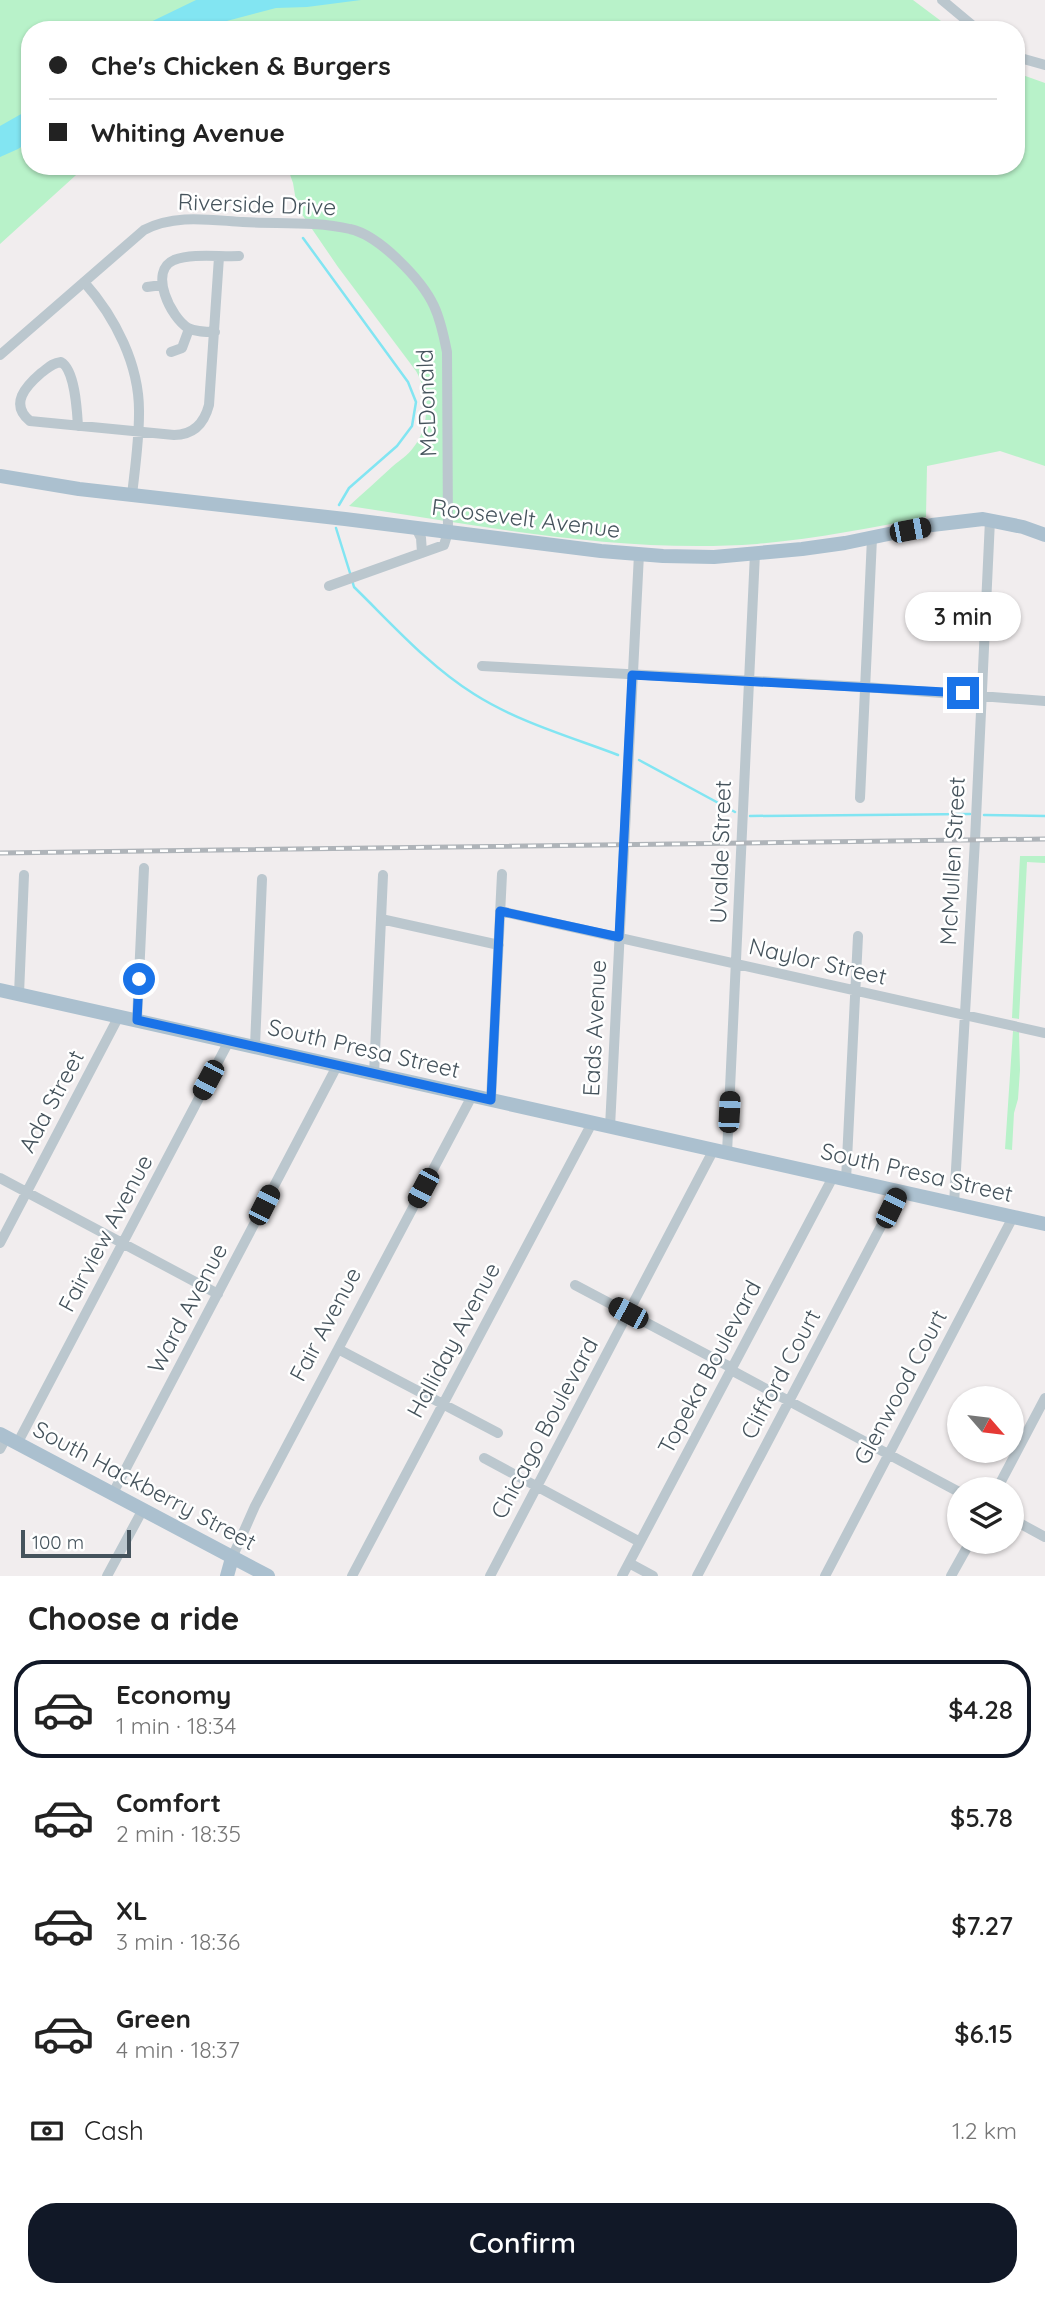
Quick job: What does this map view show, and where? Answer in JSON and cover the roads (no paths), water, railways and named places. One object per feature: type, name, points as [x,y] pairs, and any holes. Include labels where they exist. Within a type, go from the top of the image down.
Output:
[{"type":"main road","name":"Roosevelt Avenue","points":[[0,476],[132,495],[601,551],[686,557],[845,543],[932,525],[990,520],[1045,535]]},
{"type":"main road","name":"South Presa Street","points":[[0,990],[1045,1224]]},
{"type":"main road","name":"South Hackberry Street","points":[[6,1441],[268,1576]]},
{"type":"main road","name":"Fair Avenue","points":[[227,1576],[232,1558]]},
{"type":"street","points":[[942,0],[967,21]]},
{"type":"street","points":[[1025,59],[1045,65]]},
{"type":"street","name":"Riverside Drive","points":[[0,355],[144,230],[167,221],[181,219],[351,229]]},
{"type":"street","name":"McDonald","points":[[351,229],[376,243],[403,265],[433,305],[438,317],[447,352],[448,532]]},
{"type":"street","points":[[215,332],[189,329],[173,311],[162,285],[163,270],[174,260],[188,257],[239,256]]},
{"type":"street","points":[[78,426],[72,380],[64,363],[53,363],[22,392],[23,413],[30,421],[78,426],[138,432],[182,435],[192,432],[204,420],[209,405],[219,257]]},
{"type":"street","points":[[84,282],[102,303],[124,344],[137,389],[140,412],[132,495]]},
{"type":"street","points":[[147,287],[162,285]]},
{"type":"street","points":[[171,352],[182,348],[189,329]]},
{"type":"street","name":"McMullen Street","points":[[954,1204],[990,520]]},
{"type":"street","points":[[416,528],[421,538],[422,553]]},
{"type":"street","points":[[329,586],[444,545],[448,532]]},
{"type":"street","points":[[860,798],[872,538]]},
{"type":"street","name":"Uvalde Street","points":[[720,1152],[737,964],[755,553]]},
{"type":"street","name":"Eads Avenue","points":[[610,1127],[639,554]]},
{"type":"street","points":[[482,666],[982,694],[1045,701]]},
{"type":"street","points":[[137,1020],[144,868]]},
{"type":"street","points":[[491,1100],[502,874]]},
{"type":"street","points":[[19,994],[24,875]]},
{"type":"street","points":[[374,1074],[383,875]]},
{"type":"street","points":[[256,1046],[262,879]]},
{"type":"street","name":"Naylor Street","points":[[500,911],[1045,1033]]},
{"type":"street","points":[[381,919],[499,945]]},
{"type":"street","points":[[839,1178],[858,936]]},
{"type":"street","name":"Ada Street","points":[[0,1243],[119,1016]]},
{"type":"street","name":"Fairview Avenue","points":[[6,1441],[123,1243],[229,1041]]},
{"type":"street","name":"Ward Avenue","points":[[112,1495],[337,1066]]},
{"type":"street","name":"Fair Avenue","points":[[232,1558],[255,1506],[472,1096]]},
{"type":"street","name":"Halliday Avenue","points":[[352,1576],[592,1123]]},
{"type":"street","name":"Chicago Boulevard","points":[[490,1576],[628,1313],[720,1152]]},
{"type":"street","points":[[0,1178],[218,1294]]},
{"type":"street","name":"Topeka Boulevard","points":[[622,1576],[732,1369],[839,1178]]},
{"type":"street","name":"Clifford Court","points":[[697,1576],[899,1192]]},
{"type":"street","name":"Glenwood Court","points":[[825,1576],[1013,1217]]},
{"type":"street","points":[[575,1285],[947,1486]]},
{"type":"street","points":[[338,1349],[498,1433]]},
{"type":"street","points":[[1003,1477],[1045,1398]]},
{"type":"street","points":[[484,1458],[640,1542]]},
{"type":"street","points":[[107,1576],[142,1511]]},
{"type":"street","points":[[1024,1526],[1045,1537]]},
{"type":"street","points":[[951,1576],[963,1554]]},
{"type":"street","points":[[629,1563],[653,1576]]},
{"type":"water","points":[[196,0],[361,0],[276,8],[227,21],[153,21]]},
{"type":"water","points":[[21,114],[21,147],[0,157],[0,126]]},
{"type":"waterway","points":[[303,238],[408,382],[416,402],[412,426],[397,446],[349,488],[339,505]]},
{"type":"waterway","points":[[336,528],[350,573]]},
{"type":"waterway","points":[[352,580],[354,587],[411,644],[457,683],[491,704],[527,721],[618,755]]},
{"type":"waterway","points":[[639,760],[735,812]]},
{"type":"waterway","points":[[750,816],[970,814]]},
{"type":"waterway","points":[[984,815],[1045,816]]},
{"type":"railway","points":[[0,853],[1045,839]]}]
